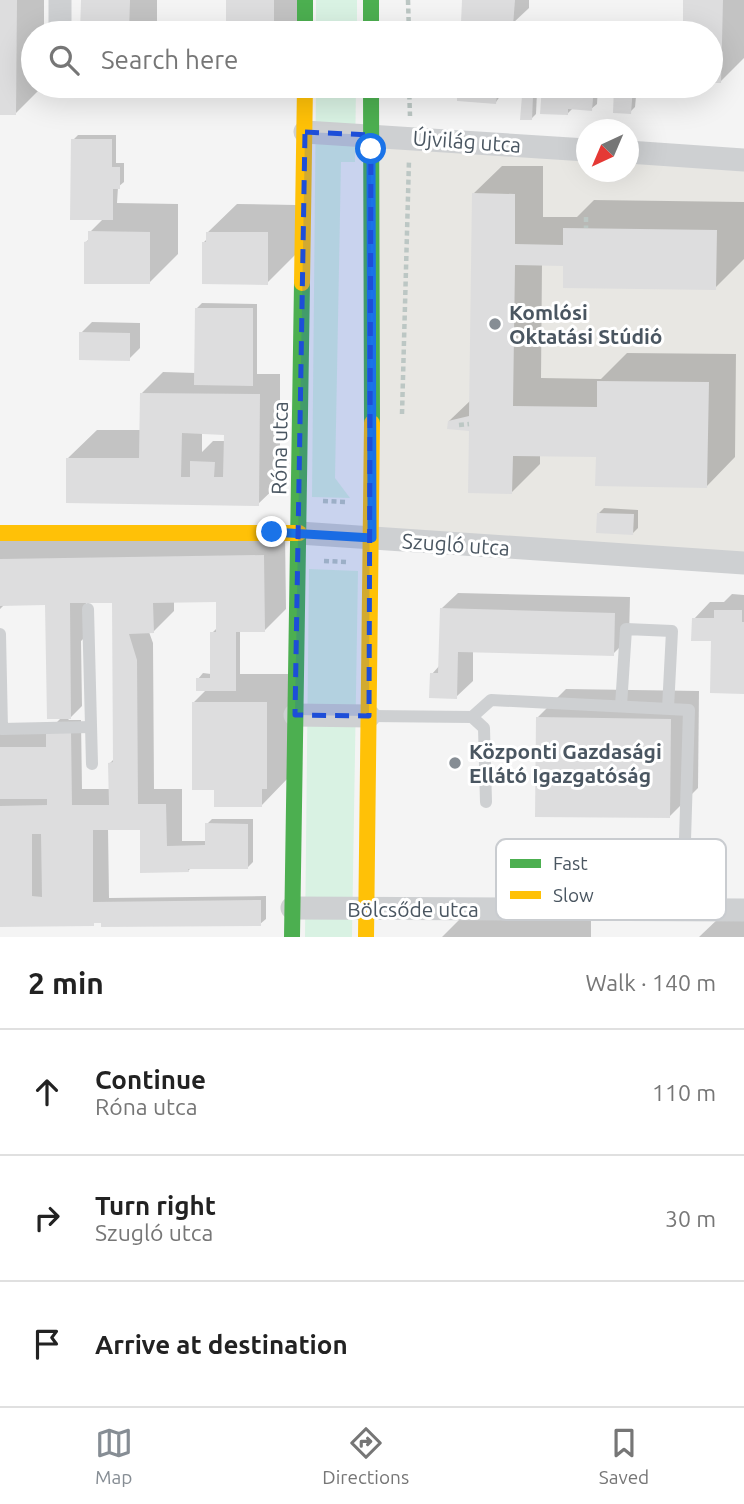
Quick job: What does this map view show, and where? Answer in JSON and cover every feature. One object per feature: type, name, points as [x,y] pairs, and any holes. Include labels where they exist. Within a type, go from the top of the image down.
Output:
[{"type":"street","points":[[60,0],[60,21]]},
{"type":"street","points":[[305,0],[305,21]]},
{"type":"street","points":[[371,0],[371,21]]},
{"type":"street","name":"Róna utca","points":[[292,937],[305,98]]},
{"type":"street","points":[[366,937],[372,538],[371,98]]},
{"type":"street","name":"Újvilág utca","points":[[305,132],[576,148]]},
{"type":"street","points":[[639,153],[744,160]]},
{"type":"street","name":"Szugló utca","points":[[0,533],[299,533],[744,563]]},
{"type":"street","points":[[295,715],[369,716]]},
{"type":"street","name":"Bölcsőde utca","points":[[292,908],[496,909]]},
{"type":"street","name":"Bölcsőde utca","points":[[726,910],[744,910]]},
{"type":"lane","points":[[88,610],[92,764]]},
{"type":"lane","points":[[621,706],[626,629],[672,631],[668,708]]},
{"type":"lane","points":[[0,634],[2,729],[91,727]]},
{"type":"lane","points":[[472,717],[491,700],[688,710],[685,839]]},
{"type":"lane","points":[[369,716],[472,717],[484,728],[486,802]]},
{"type":"path","points":[[408,0],[409,21]]},
{"type":"path","points":[[586,217],[586,228]]},
{"type":"path","points":[[458,425],[469,424]]},
{"type":"highlighted area","points":[[305,132],[371,135],[369,716],[295,715]]},
{"type":"shaded area","points":[[377,140],[576,154],[576,182],[639,182],[639,159],[744,166],[744,560],[376,534]]},
{"type":"green space","points":[[316,0],[357,0],[357,21],[316,21]]},
{"type":"green space","points":[[316,98],[356,98],[355,162],[341,162],[335,478],[350,498],[312,497]]},
{"type":"green space","points":[[309,569],[358,571],[352,937],[305,937]]},
{"type":"building","points":[[0,0],[17,0],[16,115],[0,115]]},
{"type":"building","points":[[81,0],[130,0],[129,21],[80,21]]},
{"type":"building","points":[[226,0],[274,0],[274,21],[226,21]]},
{"type":"building","points":[[462,0],[515,0],[513,21],[461,21]]},
{"type":"building","points":[[683,0],[723,0],[722,21],[683,21]]},
{"type":"building","points":[[457,98],[497,98],[496,104],[457,101]]},
{"type":"building","points":[[522,98],[533,98],[532,120],[520,120]]},
{"type":"building","points":[[541,98],[593,98],[592,111],[568,109],[568,115],[540,114]]},
{"type":"building","points":[[614,98],[632,98],[631,114],[613,113]]},
{"type":"building","points":[[71,139],[112,139],[112,167],[120,167],[120,189],[113,189],[113,220],[70,220]]},
{"type":"building","points":[[472,193],[515,194],[515,244],[563,245],[563,228],[717,230],[716,290],[563,288],[563,266],[515,265],[513,406],[597,407],[597,381],[709,382],[707,488],[595,486],[596,457],[513,456],[512,494],[468,493],[469,431],[447,429],[448,421],[469,416]]},
{"type":"building","points":[[88,231],[150,232],[150,284],[84,284],[84,242],[88,241]]},
{"type":"building","points":[[206,232],[268,232],[268,285],[202,284],[202,242],[206,242]]},
{"type":"building","points":[[195,308],[253,308],[253,386],[194,385]]},
{"type":"building","points":[[79,332],[130,333],[130,361],[79,360]]},
{"type":"building","points":[[140,393],[260,394],[259,506],[66,503],[66,458],[139,458]],"holes":[[[182,433],[224,435],[223,477],[214,477],[215,462],[190,461],[190,477],[181,477]]]},
{"type":"building","points":[[597,513],[634,514],[633,535],[596,533]]},
{"type":"building","points":[[264,555],[265,632],[236,632],[236,691],[196,691],[196,678],[210,678],[210,632],[216,632],[216,602],[153,603],[154,633],[129,634],[137,660],[138,804],[166,804],[167,846],[205,845],[205,823],[248,824],[248,869],[188,869],[189,872],[140,873],[140,830],[93,830],[93,902],[261,900],[261,926],[101,927],[101,923],[94,923],[94,926],[0,927],[0,806],[47,805],[47,799],[0,799],[0,747],[46,747],[46,731],[71,730],[72,805],[109,805],[108,763],[113,762],[112,603],[70,603],[71,719],[47,719],[45,605],[0,606],[0,559]],"holes":[[[32,834],[41,834],[42,897],[32,896]]]},
{"type":"building","points":[[440,608],[615,613],[614,656],[458,652],[457,699],[429,698],[430,673],[438,673]]},
{"type":"building","points":[[714,610],[742,610],[744,694],[710,693],[711,641],[691,641],[692,618],[714,618]]},
{"type":"building","points":[[192,702],[267,702],[267,789],[262,789],[262,807],[214,807],[214,790],[192,790]]},
{"type":"building","points":[[536,717],[671,719],[670,818],[535,817]]},
{"type":"traffic: fast","points":[[305,0],[305,21]]},
{"type":"traffic: fast","points":[[371,0],[371,21]]},
{"type":"traffic: fast","points":[[371,98],[372,423]]},
{"type":"traffic: fast","points":[[292,937],[302,283]]},
{"type":"traffic: slow","points":[[302,283],[305,98]]},
{"type":"traffic: slow","points":[[366,937],[372,423]]},
{"type":"traffic: slow","points":[[0,533],[299,533]]},
{"type":"place","name":"Komlósi Oktatási Stúdió","points":[[495,324]]},
{"type":"place","name":"Központi Gazdasági Ellátó Igazgatóság","points":[[455,763]]},
{"type":"route","points":[[272,532],[372,538],[371,149]]}]
